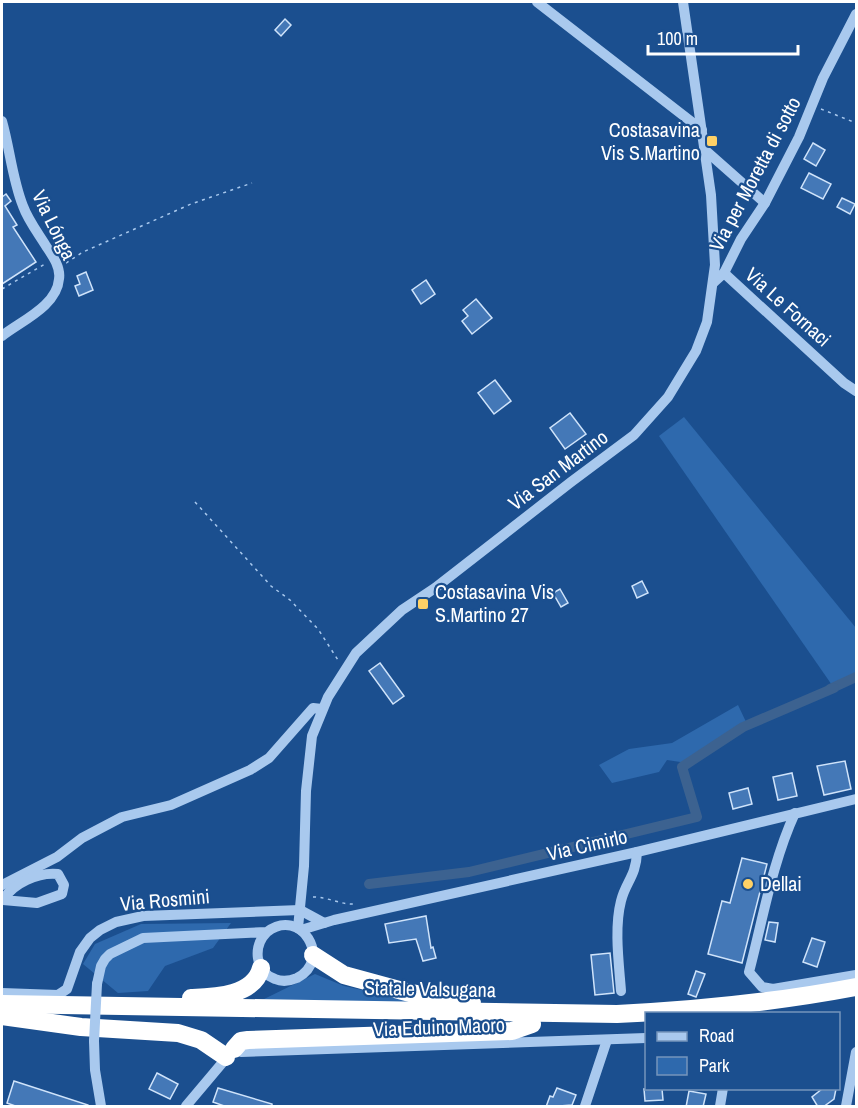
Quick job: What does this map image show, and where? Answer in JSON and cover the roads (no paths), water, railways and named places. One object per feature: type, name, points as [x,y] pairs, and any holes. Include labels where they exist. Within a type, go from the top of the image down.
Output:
[{"type":"highway","points":[[311,947],[344,975],[410,993],[532,1019]]},
{"type":"highway","points":[[106,1006],[138,1000],[202,998],[240,991],[254,982],[261,968]]},
{"type":"highway","name":"Statale Valsugana","points":[[655,1012],[750,1004],[856,987]]},
{"type":"highway","points":[[764,1012],[856,996]]},
{"type":"highway","name":"Statale Valsugana","points":[[2,1004],[645,1022]]},
{"type":"highway","name":"Statale Valsugana","points":[[2,1015],[532,1019],[645,1013]]},
{"type":"highway","points":[[2,1015],[81,1027],[178,1033],[230,1053],[241,1041],[248,1040],[512,1031],[532,1019]]},
{"type":"street","points":[[537,2],[702,130]]},
{"type":"street","name":"Via San Martino","points":[[296,928],[300,910],[312,736],[322,710],[356,653],[402,610],[435,588],[634,435],[668,397],[696,351],[706,322],[715,265],[711,195],[683,2]]},
{"type":"street","name":"Via per Moretta di sotto","points":[[713,283],[724,273],[741,239],[765,203],[799,137],[823,78],[856,14]]},
{"type":"street","name":"Via Lónga","points":[[2,121],[13,179],[24,209],[56,263],[60,279],[55,294],[44,306],[2,336]]},
{"type":"street","points":[[705,150],[765,203]]},
{"type":"street","name":"Via Le Fornaci","points":[[724,273],[844,383],[856,391]]},
{"type":"street","points":[[2,885],[57,857],[82,838],[122,817],[171,805],[250,770],[269,758],[313,708],[322,710]]},
{"type":"street","name":"Via Cimirlo","points":[[296,928],[637,852],[856,799]]},
{"type":"street","points":[[795,813],[782,846],[749,972],[762,987],[773,988],[856,975]]},
{"type":"street","points":[[621,991],[617,949],[621,900],[636,868],[637,852]]},
{"type":"street","points":[[45,873],[58,874],[64,885],[62,894],[37,903],[2,900],[8,892],[45,873]]},
{"type":"street","points":[[300,910],[324,923],[311,947],[311,962],[305,972],[292,980],[273,978],[261,968],[258,961],[261,940],[267,932],[277,926],[296,928],[311,947]]},
{"type":"street","name":"Via Rosmini","points":[[2,993],[58,995],[67,989],[80,952],[90,938],[116,922],[143,916],[300,910]]},
{"type":"street","points":[[101,1107],[95,1070],[94,1041],[97,984],[105,959],[110,954],[143,938],[267,932]]},
{"type":"street","points":[[236,933],[258,950]]},
{"type":"street","name":"Via Eduino Maoro","points":[[230,1053],[645,1038]]},
{"type":"street","points":[[585,1107],[607,1040]]},
{"type":"street","points":[[846,1107],[856,1052]]},
{"type":"street","points":[[186,1107],[230,1053]]},
{"type":"street","points":[[720,1107],[723,1090]]},
{"type":"waterway","points":[[830,689],[856,677]]},
{"type":"waterway","points":[[369,884],[469,872],[697,817],[682,767],[743,727],[834,688]]},
{"type":"place","name":"Costasavina Vis S.Martino","points":[[712,141]]},
{"type":"place","name":"Costasavina Vis S.Martino 27","points":[[423,604]]},
{"type":"place","name":"Dellai","points":[[748,884]]}]
